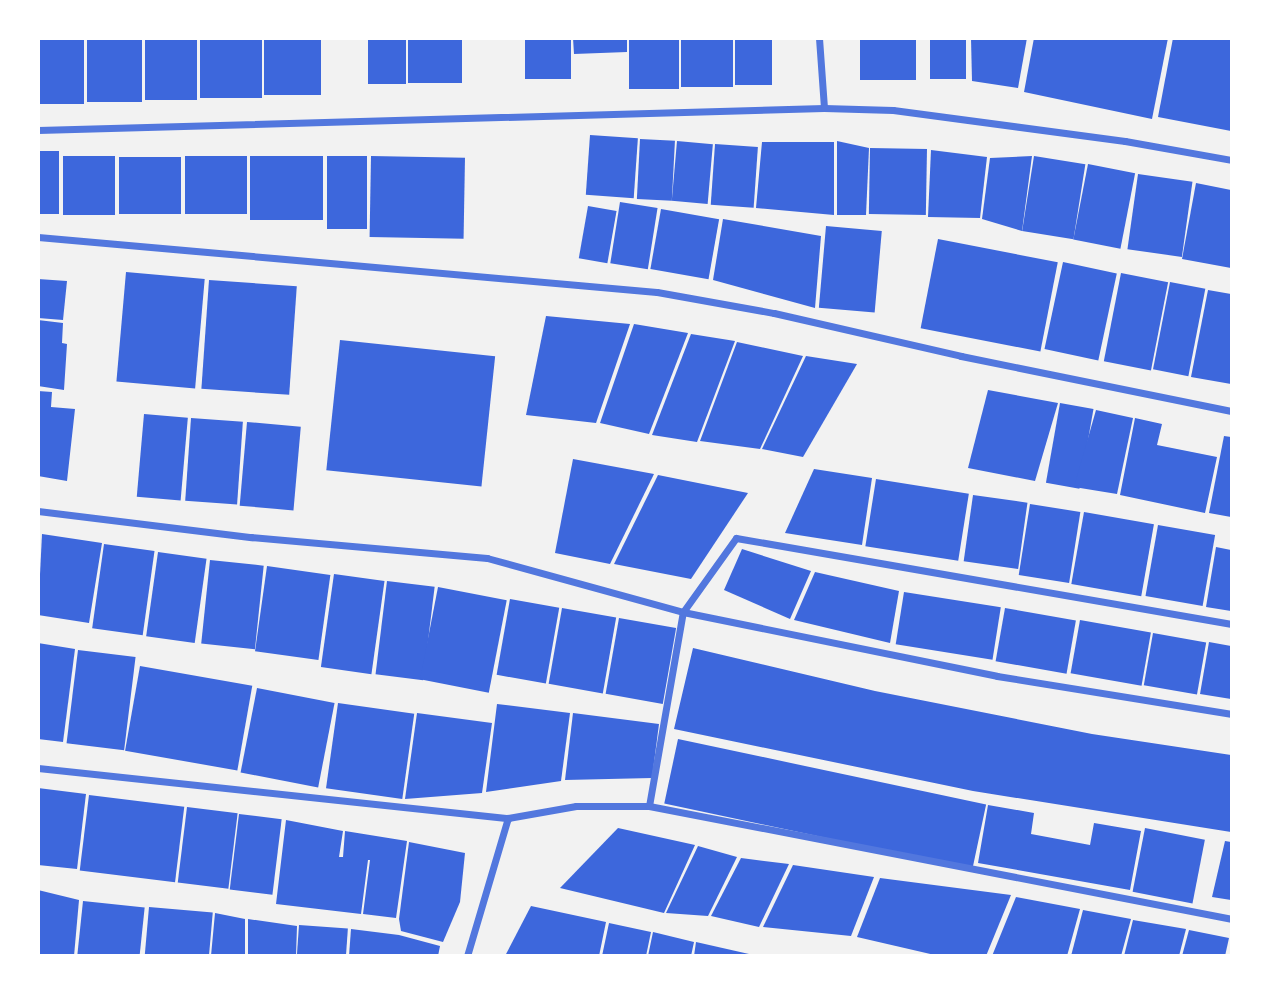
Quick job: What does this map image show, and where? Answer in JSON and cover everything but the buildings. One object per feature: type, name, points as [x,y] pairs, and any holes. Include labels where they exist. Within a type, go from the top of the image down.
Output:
[{"type":"street","points":[[819,38],[824,107]]},
{"type":"street","points":[[38,130],[824,107],[907,111],[1125,141],[1231,160]]},
{"type":"street","points":[[38,237],[657,292],[774,313],[961,356],[1231,411]]},
{"type":"street","points":[[38,511],[251,537],[487,558],[682,612],[997,676],[1231,714]]},
{"type":"street","points":[[649,806],[682,612],[736,538],[1231,624]]},
{"type":"street","points":[[38,768],[508,818],[576,806],[649,806],[1231,919]]},
{"type":"street","points":[[467,956],[508,818]]}]
